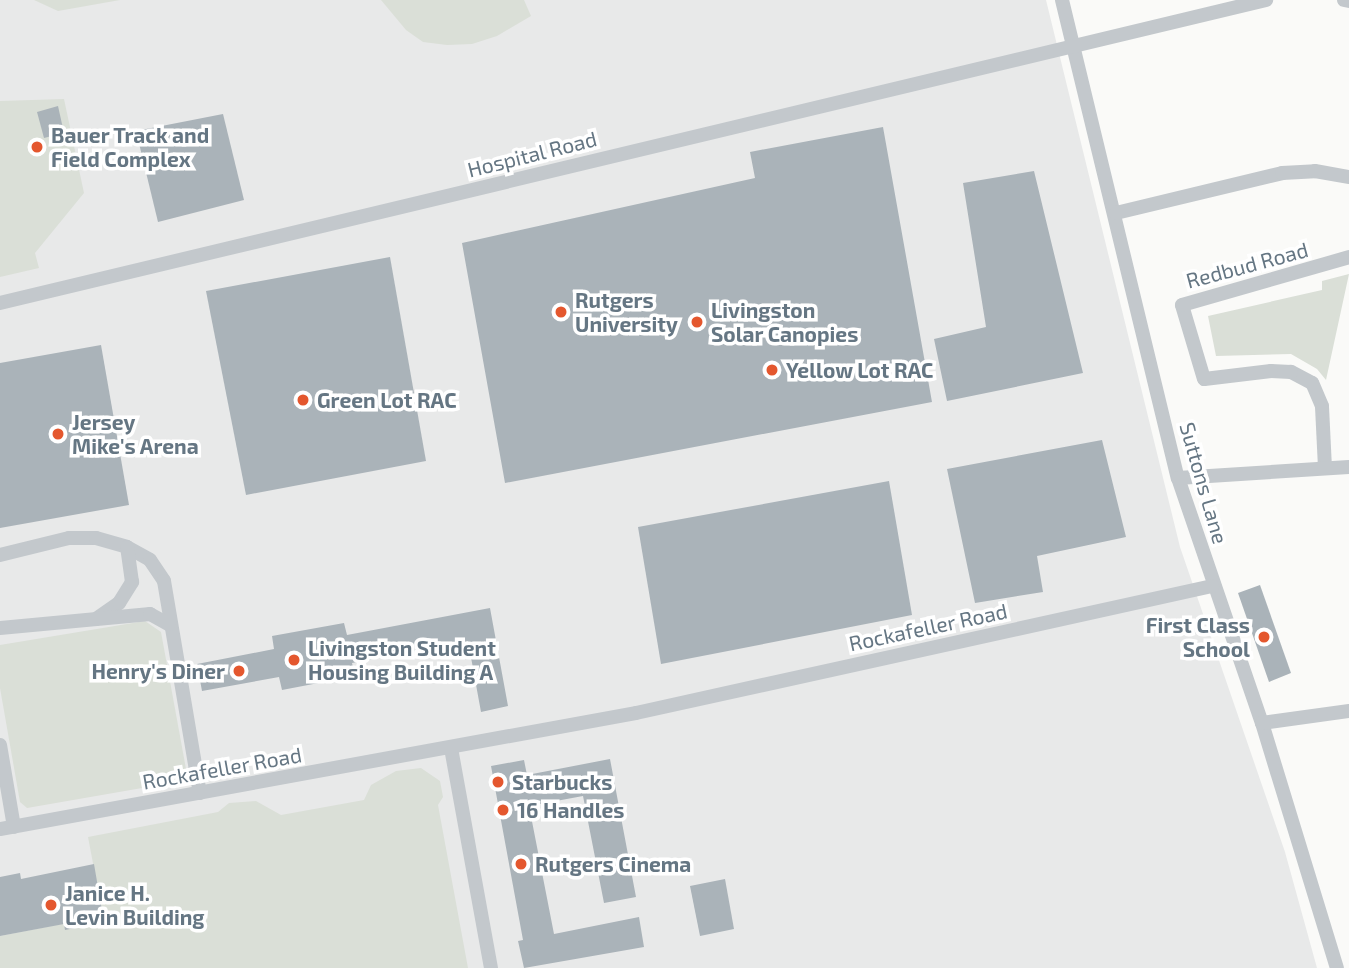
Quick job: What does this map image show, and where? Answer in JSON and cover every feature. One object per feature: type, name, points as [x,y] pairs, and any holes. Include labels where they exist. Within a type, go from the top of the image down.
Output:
[{"type":"street","name":"Suttons Lane","points":[[1062,0],[1116,213],[1178,478],[1212,586],[1262,723],[1336,968]]},
{"type":"street","name":"Hospital Road","points":[[0,303],[1266,0]]},
{"type":"street","points":[[1343,0],[1349,1]]},
{"type":"street","points":[[1116,213],[1282,173],[1315,171],[1349,177]]},
{"type":"street","name":"Redbud Road","points":[[1325,468],[1322,406],[1312,383],[1290,372],[1271,371],[1204,379],[1181,306],[1185,302],[1349,257]]},
{"type":"street","points":[[1178,478],[1349,467]]},
{"type":"street","points":[[0,555],[69,538],[96,538],[127,547],[150,560],[164,581],[168,624],[200,793]]},
{"type":"street","points":[[94,621],[119,603],[132,582],[127,547]]},
{"type":"street","name":"Rockafeller Road","points":[[7,828],[654,709],[1212,586]]},
{"type":"street","points":[[0,628],[150,614],[168,624]]},
{"type":"street","points":[[1262,723],[1349,711]]},
{"type":"street","points":[[0,745],[7,828]]},
{"type":"street","points":[[451,748],[491,968]]},
{"type":"shaded area","name":"Rutgers University","points":[[0,0],[1046,0],[1180,547],[1285,852],[1317,968],[0,968]]},
{"type":"shaded area","points":[[34,0],[120,0],[58,11]]},
{"type":"shaded area","points":[[381,0],[524,0],[531,16],[497,36],[472,44],[447,45],[423,42],[406,30]]},
{"type":"shaded area","name":"Bauer Track and Field Complex","points":[[64,99],[84,193],[35,253],[39,268],[0,277],[0,101]]},
{"type":"shaded area","points":[[1349,274],[1326,380],[1317,369],[1291,354],[1216,356],[1208,316],[1322,290],[1322,281]]},
{"type":"shaded area","points":[[145,621],[161,632],[188,780],[27,808],[20,802],[0,688],[0,645]]},
{"type":"shaded area","points":[[421,768],[440,781],[443,797],[438,805],[468,968],[0,968],[0,936],[103,916],[88,837],[218,812],[229,803],[256,801],[281,815],[364,800],[371,785],[396,771]]},
{"type":"building","points":[[58,106],[64,133],[44,138],[37,112]]},
{"type":"building","points":[[223,114],[244,200],[158,222],[136,131]]},
{"type":"building","name":"Livingston Solar Canopies","points":[[883,127],[932,402],[505,483],[462,243],[755,178],[750,152]]},
{"type":"building","points":[[1034,171],[1083,373],[947,401],[934,339],[986,327],[963,183]]},
{"type":"building","points":[[390,257],[426,461],[246,495],[206,291]]},
{"type":"building","name":"Jersey Mike's Arena","points":[[101,345],[129,505],[0,528],[0,363]]},
{"type":"building","points":[[1102,440],[1126,537],[1037,556],[1043,592],[975,603],[947,469]]},
{"type":"building","points":[[889,481],[912,615],[661,664],[638,527]]},
{"type":"building","points":[[1260,585],[1291,673],[1269,682],[1238,593]]},
{"type":"building","name":"Livingston Student Housing Building A","points":[[490,608],[508,706],[481,712],[468,641],[352,663],[355,676],[282,690],[279,677],[202,691],[197,664],[274,649],[272,636],[344,623],[347,635]]},
{"type":"building","points":[[610,759],[636,897],[604,903],[583,796],[529,806],[554,934],[639,917],[644,947],[524,968],[518,941],[523,940],[491,766],[524,760],[527,775]]},
{"type":"building","name":"Janice H. Levin Building","points":[[94,864],[103,916],[79,921],[80,927],[65,930],[64,924],[0,936],[0,877],[20,873],[21,879]]},
{"type":"building","points":[[725,879],[734,929],[700,936],[690,886]]},
{"type":"place","name":"Bauer Track and Field Complex","points":[[37,147]]},
{"type":"place","name":"Rutgers University","points":[[561,312]]},
{"type":"place","name":"Livingston Solar Canopies","points":[[697,322]]},
{"type":"place","name":"Yellow Lot RAC","points":[[772,370]]},
{"type":"place","name":"Green Lot RAC","points":[[303,400]]},
{"type":"place","name":"Jersey Mike's Arena","points":[[58,434]]},
{"type":"place","name":"First Class School","points":[[1264,637]]},
{"type":"place","name":"Livingston Student Housing Building A","points":[[294,660]]},
{"type":"place","name":"Henry's Diner","points":[[239,671]]},
{"type":"place","name":"Starbucks","points":[[498,782]]},
{"type":"place","name":"16 Handles","points":[[503,810]]},
{"type":"place","name":"Rutgers Cinema","points":[[521,864]]},
{"type":"place","name":"Janice H. Levin Building","points":[[51,905]]}]
